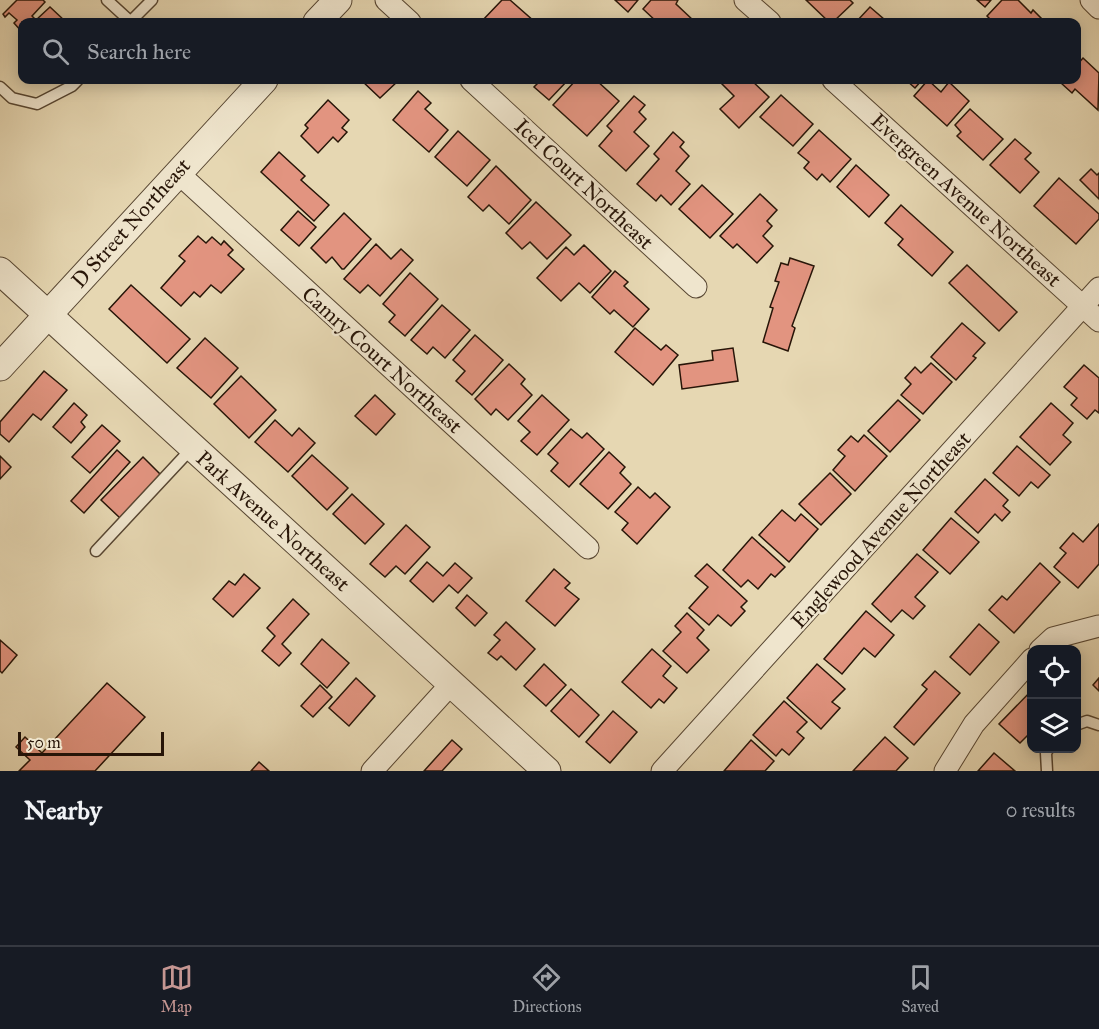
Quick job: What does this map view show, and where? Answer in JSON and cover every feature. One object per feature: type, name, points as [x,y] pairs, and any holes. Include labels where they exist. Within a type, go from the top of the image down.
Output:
[{"type":"street","points":[[321,18],[338,0]]},
{"type":"street","points":[[386,0],[406,18]]},
{"type":"street","points":[[745,0],[765,18]]},
{"type":"street","points":[[1091,0],[1099,8]]},
{"type":"street","name":"D Street Northeast","points":[[0,367],[260,84]]},
{"type":"street","name":"Icel Court Northeast","points":[[475,84],[696,287]]},
{"type":"street","name":"Evergreen Avenue Northeast","points":[[836,84],[1099,321]]},
{"type":"street","name":"Camry Court Northeast","points":[[177,172],[588,548]]},
{"type":"street","name":"Park Avenue Northeast","points":[[0,271],[547,771]]},
{"type":"street","name":"Englewood Avenue Northeast","points":[[662,771],[1099,288]]},
{"type":"street","points":[[1045,645],[1053,638],[1099,626]]},
{"type":"street","points":[[945,771],[974,724],[1027,665]]},
{"type":"street","points":[[372,771],[451,684]]},
{"type":"lane","points":[[107,0],[126,18]]},
{"type":"lane","points":[[134,18],[152,0]]},
{"type":"lane","points":[[0,87],[12,98],[37,104],[74,84]]},
{"type":"lane","points":[[96,551],[193,447]]},
{"type":"lane","points":[[1081,723],[1087,721],[1099,725]]},
{"type":"lane","points":[[1046,753],[1047,771]]},
{"type":"building","points":[[17,0],[43,0],[45,2],[32,16],[34,18],[18,18],[18,28],[14,23],[17,20],[9,13],[5,17],[3,14]]},
{"type":"building","points":[[502,0],[510,0],[530,18],[485,18]]},
{"type":"building","points":[[615,0],[638,0],[628,12]]},
{"type":"building","points":[[651,0],[678,0],[676,4],[691,18],[653,18],[643,9]]},
{"type":"building","points":[[806,0],[850,0],[853,3],[837,18],[825,18]]},
{"type":"building","points":[[977,0],[991,0],[985,7]]},
{"type":"building","points":[[1002,0],[1018,0],[1031,13],[1033,10],[1041,18],[989,18],[987,16]]},
{"type":"building","points":[[50,7],[62,18],[38,18]]},
{"type":"building","points":[[870,7],[883,18],[860,18]]},
{"type":"building","points":[[1083,58],[1099,73],[1098,110],[1075,89],[1072,93],[1062,84],[1081,84],[1081,60]]},
{"type":"building","points":[[365,84],[395,84],[380,98]]},
{"type":"building","points":[[537,84],[564,84],[549,100],[534,87]]},
{"type":"building","points":[[572,84],[600,84],[619,101],[587,136],[553,105]]},
{"type":"building","points":[[722,84],[755,84],[769,97],[739,128],[720,109],[734,96]]},
{"type":"building","points":[[924,84],[932,84],[941,92],[947,84],[951,84],[969,101],[947,126],[914,96]]},
{"type":"building","points":[[418,91],[431,103],[425,109],[448,130],[429,152],[393,120]]},
{"type":"building","points":[[781,95],[813,124],[793,146],[760,117]]},
{"type":"building","points":[[634,96],[645,105],[639,112],[646,119],[634,132],[649,146],[626,171],[599,146],[612,131],[607,126]]},
{"type":"building","points":[[328,100],[349,120],[342,128],[347,132],[338,142],[333,137],[318,153],[301,136],[308,128],[305,125]]},
{"type":"building","points":[[970,109],[1003,139],[983,160],[957,136],[961,132],[955,125]]},
{"type":"building","points":[[819,130],[851,159],[830,182],[822,174],[817,180],[804,168],[809,162],[798,153]]},
{"type":"building","points":[[458,131],[490,160],[467,186],[435,157]]},
{"type":"building","points":[[673,132],[684,142],[680,147],[689,156],[676,171],[690,184],[671,205],[661,195],[656,201],[637,184],[659,159],[654,154]]},
{"type":"building","points":[[1015,139],[1031,153],[1025,159],[1039,172],[1020,193],[990,165]]},
{"type":"building","points":[[279,152],[305,176],[301,180],[329,205],[314,221],[261,172]]},
{"type":"building","points":[[856,165],[889,195],[869,217],[837,187]]},
{"type":"building","points":[[496,166],[531,200],[509,224],[489,205],[483,211],[468,197]]},
{"type":"building","points":[[1091,169],[1097,175],[1099,173],[1099,199],[1080,180]]},
{"type":"building","points":[[1059,178],[1099,214],[1099,219],[1076,244],[1034,206]]},
{"type":"building","points":[[702,185],[733,214],[710,238],[679,209]]},
{"type":"building","points":[[760,194],[777,210],[767,221],[772,226],[763,236],[773,246],[757,263],[737,244],[733,248],[720,236]]},
{"type":"building","points":[[536,202],[571,235],[547,259],[530,242],[522,249],[506,233]]},
{"type":"building","points":[[901,205],[953,252],[932,276],[898,245],[903,239],[885,223]]},
{"type":"building","points":[[298,211],[316,227],[299,246],[281,230]]},
{"type":"building","points":[[344,213],[371,239],[342,269],[332,257],[326,263],[311,248]]},
{"type":"building","points":[[198,236],[206,243],[212,237],[221,245],[224,241],[233,250],[228,255],[244,269],[221,293],[211,285],[200,297],[194,292],[181,306],[161,288],[185,261],[179,256]]},
{"type":"building","points":[[376,244],[391,259],[401,249],[413,260],[380,296],[368,285],[360,293],[344,279]]},
{"type":"building","points":[[584,245],[611,271],[590,293],[579,283],[561,301],[537,278],[566,247],[574,255]]},
{"type":"building","points":[[790,258],[814,266],[792,326],[795,328],[788,351],[763,342],[773,308],[770,307],[779,282],[775,281],[781,263],[788,265]]},
{"type":"building","points":[[967,265],[1017,312],[999,331],[949,283]]},
{"type":"building","points":[[615,271],[628,282],[624,286],[649,309],[633,327],[614,310],[610,314],[592,297]]},
{"type":"building","points":[[410,273],[438,299],[405,336],[389,322],[395,315],[383,304]]},
{"type":"building","points":[[131,285],[190,339],[167,363],[109,309]]},
{"type":"building","points":[[442,305],[470,330],[445,358],[433,347],[427,354],[411,340]]},
{"type":"building","points":[[962,323],[985,343],[973,356],[976,358],[956,380],[931,357]]},
{"type":"building","points":[[635,328],[661,350],[666,345],[678,355],[653,385],[615,352]]},
{"type":"building","points":[[475,335],[503,360],[472,395],[456,381],[465,371],[453,360]]},
{"type":"building","points":[[205,338],[238,368],[211,398],[177,368]]},
{"type":"building","points":[[733,348],[738,381],[682,389],[679,365],[713,360],[712,351]]},
{"type":"building","points":[[931,363],[952,382],[923,414],[901,395],[911,384],[905,378],[915,367],[921,373]]},
{"type":"building","points":[[509,364],[525,379],[521,384],[532,395],[508,420],[496,409],[491,415],[475,399]]},
{"type":"building","points":[[1084,365],[1099,378],[1099,413],[1095,410],[1087,419],[1071,405],[1077,398],[1064,387]]},
{"type":"building","points":[[44,371],[67,390],[41,420],[33,414],[9,442],[0,434],[0,422]]},
{"type":"building","points":[[241,376],[276,410],[249,438],[214,404]]},
{"type":"building","points":[[375,395],[395,414],[376,435],[355,416]]},
{"type":"building","points":[[542,395],[569,420],[537,455],[521,441],[530,432],[518,421]]},
{"type":"building","points":[[898,400],[920,420],[890,452],[868,431]]},
{"type":"building","points":[[74,403],[87,415],[81,422],[85,427],[71,443],[53,427]]},
{"type":"building","points":[[1051,403],[1073,423],[1063,435],[1071,442],[1050,465],[1020,437]]},
{"type":"building","points":[[275,420],[292,436],[299,428],[315,443],[288,472],[255,442]]},
{"type":"building","points":[[102,425],[120,441],[90,473],[72,457]]},
{"type":"building","points":[[571,429],[582,438],[587,433],[604,449],[569,487],[551,471],[558,463],[548,454]]},
{"type":"building","points":[[864,435],[887,456],[855,491],[833,470],[845,456],[838,450],[851,436],[858,442]]},
{"type":"building","points":[[1017,446],[1050,475],[1038,488],[1031,482],[1019,496],[993,473]]},
{"type":"building","points":[[117,450],[130,462],[84,513],[71,501]]},
{"type":"building","points":[[609,452],[625,467],[620,473],[631,484],[608,509],[580,484]]},
{"type":"building","points":[[312,455],[348,488],[327,510],[292,476]]},
{"type":"building","points":[[0,456],[11,467],[0,479]]},
{"type":"building","points":[[143,457],[161,475],[120,518],[101,500]]},
{"type":"building","points":[[830,473],[851,494],[821,525],[799,504]]},
{"type":"building","points":[[985,479],[1008,500],[1003,506],[1010,512],[1002,521],[995,514],[978,533],[955,512]]},
{"type":"building","points":[[638,487],[650,498],[655,493],[670,507],[637,544],[622,530],[628,523],[615,512]]},
{"type":"building","points":[[352,494],[384,524],[365,544],[333,514]]},
{"type":"building","points":[[782,510],[795,521],[801,514],[818,529],[789,562],[759,535]]},
{"type":"building","points":[[951,518],[979,542],[950,574],[923,550]]},
{"type":"building","points":[[1099,524],[1099,564],[1078,588],[1054,567],[1066,553],[1060,548],[1073,533],[1083,542]]},
{"type":"building","points":[[406,525],[430,547],[405,574],[396,566],[385,577],[370,564]]},
{"type":"building","points":[[752,537],[785,567],[775,577],[771,574],[758,589],[748,580],[741,587],[723,570]]},
{"type":"building","points":[[917,554],[938,572],[915,597],[925,606],[913,619],[902,610],[891,622],[872,604]]},
{"type":"building","points":[[427,562],[443,576],[455,563],[472,578],[458,593],[449,585],[433,602],[410,581]]},
{"type":"building","points":[[1040,563],[1060,582],[1014,633],[989,610],[1002,596],[1007,600]]},
{"type":"building","points":[[707,564],[747,601],[741,607],[745,611],[731,626],[718,615],[709,625],[689,608],[708,587],[695,576]]},
{"type":"building","points":[[554,569],[570,583],[565,588],[579,599],[555,626],[526,601]]},
{"type":"building","points":[[244,574],[260,588],[233,617],[213,599],[229,581],[235,585]]},
{"type":"building","points":[[467,595],[487,613],[475,626],[456,608]]},
{"type":"building","points":[[293,599],[309,614],[282,644],[291,653],[279,666],[262,651],[275,636],[267,628]]},
{"type":"building","points":[[866,611],[894,635],[875,657],[864,648],[842,674],[824,659]]},
{"type":"building","points":[[687,613],[704,630],[697,638],[709,650],[687,673],[663,651],[681,632],[675,626]]},
{"type":"building","points":[[506,622],[535,649],[516,670],[501,656],[497,660],[488,653],[500,640],[494,635]]},
{"type":"building","points":[[979,624],[999,642],[970,675],[950,657]]},
{"type":"building","points":[[322,639],[349,663],[327,688],[301,664]]},
{"type":"building","points":[[0,640],[17,655],[2,673],[0,671]]},
{"type":"building","points":[[652,649],[671,666],[663,676],[677,688],[664,703],[659,699],[651,708],[622,682]]},
{"type":"building","points":[[544,664],[566,685],[546,706],[524,686]]},
{"type":"building","points":[[817,664],[845,689],[832,702],[840,708],[821,729],[787,698]]},
{"type":"building","points":[[935,671],[960,693],[914,745],[894,727],[927,689],[922,685]]},
{"type":"building","points":[[356,678],[375,696],[349,726],[329,708]]},
{"type":"building","points":[[1099,678],[1099,691],[1093,685]]},
{"type":"building","points":[[107,683],[145,717],[95,771],[19,771],[30,760],[16,747],[25,737],[42,753]]},
{"type":"building","points":[[320,685],[332,697],[313,717],[301,706]]},
{"type":"building","points":[[571,689],[599,715],[579,737],[551,711]]},
{"type":"building","points":[[1027,695],[1027,736],[1020,743],[999,724]]},
{"type":"building","points":[[784,701],[807,722],[797,732],[804,738],[789,755],[782,749],[776,756],[753,735]]},
{"type":"building","points":[[613,711],[637,732],[610,763],[586,742]]},
{"type":"building","points":[[885,737],[908,758],[896,771],[853,771]]},
{"type":"building","points":[[452,740],[462,749],[442,771],[424,771]]},
{"type":"building","points":[[751,740],[774,761],[765,771],[724,771]]},
{"type":"building","points":[[994,753],[1015,771],[978,771]]},
{"type":"building","points":[[259,762],[269,771],[251,771]]}]
